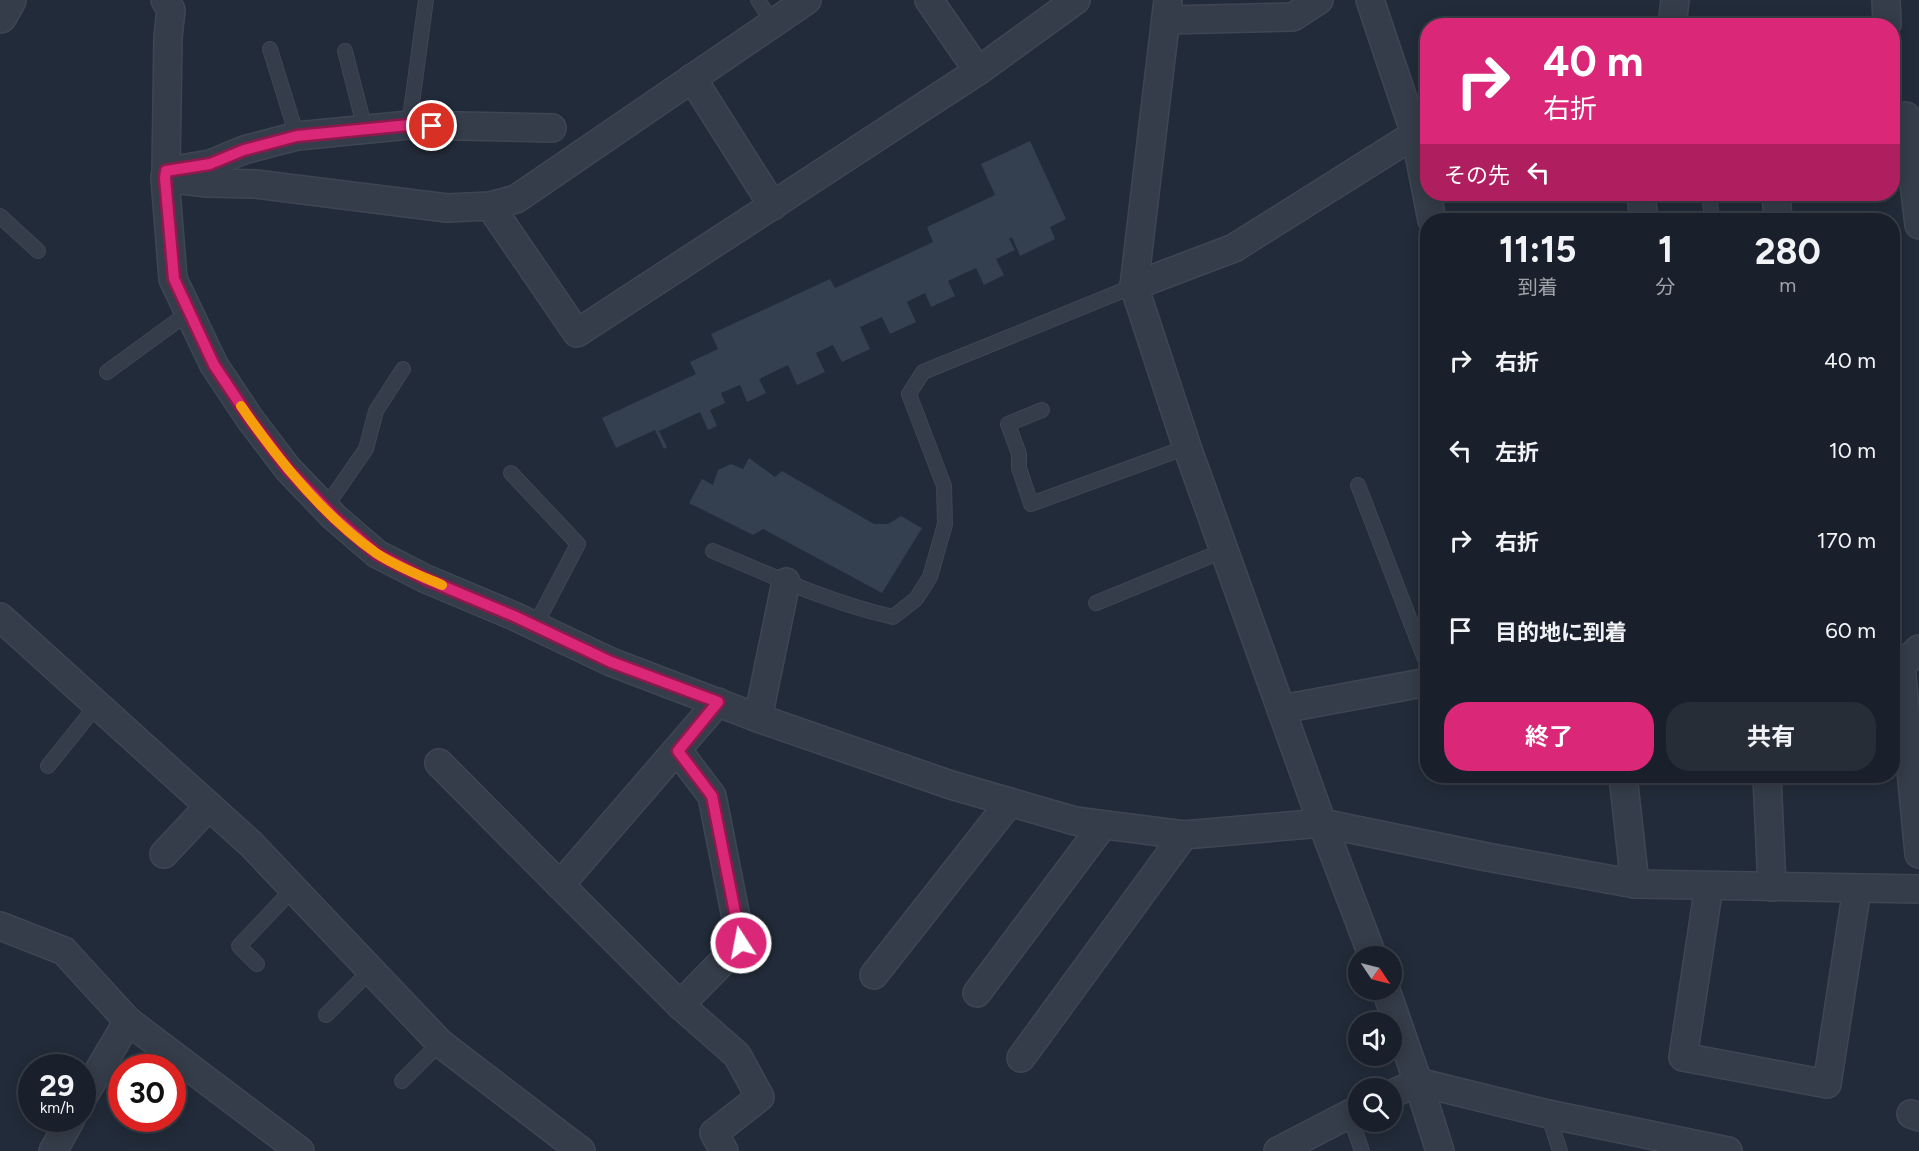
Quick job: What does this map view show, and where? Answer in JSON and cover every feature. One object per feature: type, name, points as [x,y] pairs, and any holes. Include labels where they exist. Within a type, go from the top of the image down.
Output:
[{"type":"street","points":[[165,0],[171,9],[168,37],[165,175],[174,279],[188,313],[214,365],[250,419],[288,469],[325,508],[377,554],[426,579],[611,662],[758,718],[951,785],[1075,821],[1184,835],[1322,823],[1487,857],[1635,884],[1919,889]]},
{"type":"street","points":[[165,175],[207,183],[255,184],[447,208],[490,206],[516,199],[807,0]]},
{"type":"street","points":[[929,0],[978,71]]},
{"type":"street","points":[[490,206],[577,333],[978,71],[1076,0]]},
{"type":"street","points":[[1319,0],[1293,17],[1167,10],[1134,286],[1187,447],[1322,823],[1369,946]]},
{"type":"street","points":[[1370,0],[1420,127]]},
{"type":"street","points":[[1673,18],[1675,0]]},
{"type":"street","points":[[692,78],[773,206]]},
{"type":"street","points":[[1906,116],[1919,225]]},
{"type":"street","points":[[165,175],[210,164],[244,150],[297,136],[409,125],[552,128]]},
{"type":"street","points":[[1134,286],[1234,248],[1420,131]]},
{"type":"street","points":[[758,718],[786,582]]},
{"type":"street","points":[[0,617],[251,844],[440,1043],[581,1151]]},
{"type":"street","points":[[1919,649],[1901,666],[1919,854]]},
{"type":"street","points":[[1282,709],[1420,683]]},
{"type":"street","points":[[560,885],[718,702]]},
{"type":"street","points":[[678,751],[712,796],[741,943],[680,1005]]},
{"type":"street","points":[[439,763],[680,1005],[737,1055],[760,1097],[714,1133],[724,1151]]},
{"type":"street","points":[[1624,783],[1635,884]]},
{"type":"street","points":[[1767,783],[1772,887]]},
{"type":"street","points":[[874,975],[1010,802]]},
{"type":"street","points":[[164,854],[209,806]]},
{"type":"street","points":[[977,993],[1103,825]]},
{"type":"street","points":[[1021,1058],[1184,835]]},
{"type":"street","points":[[1708,886],[1683,1057],[1827,1084],[1857,889]]},
{"type":"street","points":[[0,926],[64,951],[128,1021],[300,1151]]},
{"type":"street","points":[[1389,1000],[1440,1151]]},
{"type":"street","points":[[96,1075],[128,1021]]},
{"type":"street","points":[[1402,1089],[1418,1082],[1548,1114],[1718,1150]]},
{"type":"street","points":[[1278,1151],[1348,1114]]},
{"type":"street","points":[[53,1151],[64,1132]]},
{"type":"lane","points":[[409,125],[426,0]]},
{"type":"lane","points":[[758,0],[773,23]]},
{"type":"lane","points":[[270,49],[297,136]]},
{"type":"lane","points":[[345,51],[365,129]]},
{"type":"lane","points":[[0,216],[38,251]]},
{"type":"lane","points":[[713,551],[786,582],[874,613],[893,617],[916,599],[930,577],[945,524],[944,486],[909,394],[923,372],[1134,286]]},
{"type":"lane","points":[[107,372],[188,313]]},
{"type":"lane","points":[[325,508],[366,449],[376,411],[403,369]]},
{"type":"lane","points":[[1042,411],[1008,424],[1031,504],[1187,447]]},
{"type":"lane","points":[[511,473],[578,544],[535,626]]},
{"type":"lane","points":[[1358,484],[1420,646]]},
{"type":"lane","points":[[1096,603],[1224,550]]},
{"type":"lane","points":[[48,766],[97,705]]},
{"type":"lane","points":[[257,964],[239,946],[293,889]]},
{"type":"lane","points":[[326,1016],[371,970]]},
{"type":"lane","points":[[402,1081],[440,1043]]},
{"type":"lane","points":[[1548,1114],[1560,1151]]},
{"type":"lane","points":[[1358,1132],[1362,1151]]},
{"type":"path","points":[[1900,86],[1906,116]]},
{"type":"building","points":[[1030,141],[1066,219],[1050,227],[1055,239],[1020,256],[1012,237],[1009,239],[1015,250],[996,259],[1004,275],[984,285],[976,268],[948,281],[955,296],[931,307],[925,293],[907,302],[916,322],[890,334],[882,317],[860,327],[870,349],[842,362],[833,345],[816,353],[825,372],[797,385],[788,365],[759,379],[766,393],[747,402],[740,385],[721,393],[725,403],[710,410],[717,426],[708,430],[700,412],[659,431],[667,447],[664,449],[655,430],[616,448],[602,418],[696,374],[690,362],[718,349],[711,334],[830,279],[835,288],[933,242],[927,227],[995,195],[981,164]]},
{"type":"building","points":[[749,458],[775,477],[782,471],[874,524],[888,524],[901,516],[922,528],[882,593],[763,529],[753,535],[689,503],[702,479],[713,485],[718,470],[731,464],[743,469]]},
{"type":"slow traffic","points":[[241,406],[288,469],[334,517],[377,554],[442,585]]},
{"type":"route","points":[[432,126],[409,125],[297,136],[244,150],[210,164],[166,171],[174,279],[214,365],[250,419],[288,469],[334,517],[377,554],[426,579],[514,616],[611,662],[718,702],[678,751],[712,796],[741,943]]}]
